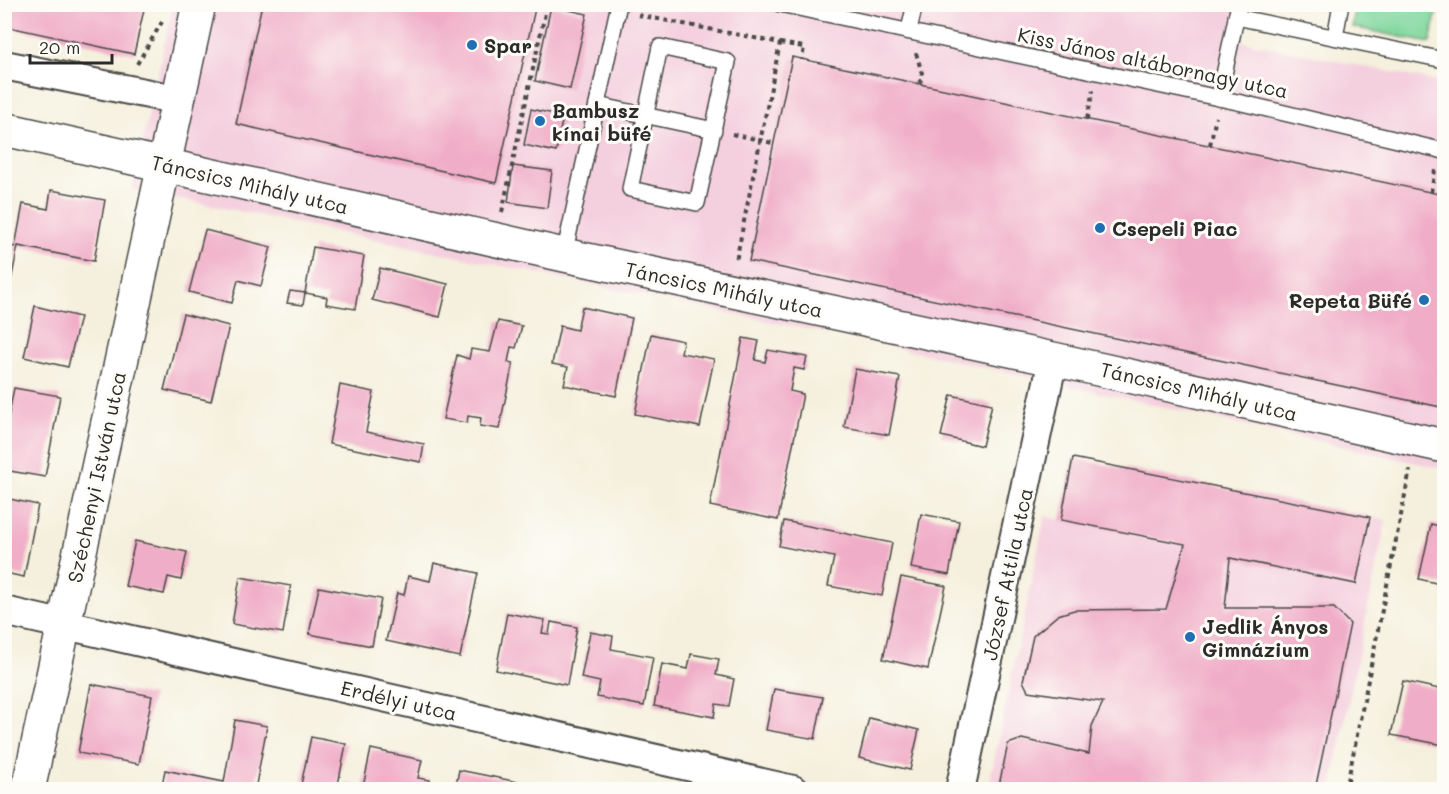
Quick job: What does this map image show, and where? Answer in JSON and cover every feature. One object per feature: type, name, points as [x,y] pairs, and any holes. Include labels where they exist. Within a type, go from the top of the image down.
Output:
[{"type":"street","name":"Széchenyi István utca","points":[[28,789],[199,4]]},
{"type":"street","points":[[4,65],[179,100]]},
{"type":"street","name":"Táncsics Mihály utca","points":[[4,129],[564,255],[1053,359],[1430,443]]},
{"type":"street","name":"József Attila utca","points":[[960,789],[1053,359]]},
{"type":"street","name":"Erdélyi utca","points":[[4,611],[793,789]]},
{"type":"lane","points":[[564,255],[619,4]]},
{"type":"lane","name":"Kiss János altábornagy utca","points":[[780,4],[1219,98],[1444,150]]},
{"type":"lane","points":[[909,30],[915,4]]},
{"type":"lane","points":[[1335,37],[1341,4]]},
{"type":"lane","points":[[1219,98],[1238,11],[1335,37],[1443,60],[1444,43]]},
{"type":"lane","points":[[660,47],[728,62],[697,203],[630,189],[647,116],[660,47]]},
{"type":"lane","points":[[597,105],[714,130]]},
{"type":"path","points":[[504,201],[547,4]]},
{"type":"path","points":[[136,65],[167,15]]},
{"type":"path","points":[[780,43],[804,47],[802,60]]},
{"type":"path","points":[[1087,119],[1096,72]]},
{"type":"path","points":[[1210,146],[1219,98]]},
{"type":"path","points":[[714,130],[773,143]]},
{"type":"path","points":[[1346,789],[1430,443]]},
{"type":"shaded area","points":[[173,5],[1248,5],[1241,41],[1444,83],[1444,469],[889,346],[132,189]]},
{"type":"shaded area","name":"Jedlik Ányos Gimnázium","points":[[1073,458],[1386,520],[1331,789],[988,790],[1045,516],[1061,520]]},
{"type":"green space","points":[[1356,5],[1438,5],[1430,43],[1352,27]]},
{"type":"building","points":[[262,4],[536,4],[496,183],[236,124]]},
{"type":"building","points":[[1297,4],[1319,4],[1318,10]]},
{"type":"building","points":[[4,5],[145,5],[134,54],[4,26]]},
{"type":"building","points":[[551,6],[587,14],[570,89],[535,81]]},
{"type":"building","name":"Csepeli Piac","points":[[792,57],[1444,195],[1444,391],[1441,407],[749,261]]},
{"type":"building","points":[[531,109],[563,116],[556,152],[524,145]]},
{"type":"building","points":[[513,166],[552,171],[547,208],[508,202]]},
{"type":"building","points":[[51,190],[105,200],[94,261],[18,246],[7,301],[4,300],[4,245],[15,247],[23,204],[48,209]]},
{"type":"building","points":[[205,230],[271,247],[261,286],[238,280],[232,303],[189,292]]},
{"type":"building","points":[[313,247],[364,256],[355,309],[326,304],[327,297],[305,293]]},
{"type":"building","points":[[380,268],[448,284],[440,317],[372,300]]},
{"type":"building","points":[[290,291],[305,293],[303,305],[287,303]]},
{"type":"building","points":[[35,306],[80,317],[68,367],[24,357]]},
{"type":"building","points":[[582,307],[632,318],[616,396],[564,385],[568,367],[552,364],[560,326],[577,330]]},
{"type":"building","points":[[183,314],[229,326],[211,401],[164,390]]},
{"type":"building","points":[[498,321],[522,326],[516,348],[511,347],[508,362],[513,363],[499,429],[480,426],[481,418],[468,416],[467,423],[443,419],[457,355],[469,359],[471,349],[490,352]]},
{"type":"building","points":[[651,334],[683,341],[681,353],[714,359],[700,427],[635,414]]},
{"type":"building","points":[[743,338],[759,341],[755,360],[765,362],[768,350],[807,357],[804,370],[794,368],[790,391],[803,394],[778,520],[710,506]]},
{"type":"building","points":[[855,369],[900,377],[889,435],[844,427]]},
{"type":"building","points":[[340,385],[374,392],[366,432],[424,444],[421,462],[329,444]]},
{"type":"building","points":[[14,388],[60,396],[45,477],[4,470],[4,439]]},
{"type":"building","points":[[951,395],[992,404],[982,446],[941,436]]},
{"type":"building","name":"Jedlik Ányos Gimnázium","points":[[1073,458],[1370,517],[1356,584],[1230,558],[1225,608],[1334,608],[1350,624],[1315,790],[998,790],[1008,744],[1022,739],[1089,754],[1092,726],[1103,702],[1028,691],[1023,681],[1033,636],[1058,615],[1074,610],[1166,609],[1185,544],[1061,520]]},
{"type":"building","points":[[5,498],[38,505],[24,577],[5,573]]},
{"type":"building","points":[[921,514],[959,521],[949,575],[911,568]]},
{"type":"building","points":[[784,521],[892,543],[882,596],[828,586],[834,557],[779,546]]},
{"type":"building","points":[[1431,524],[1444,527],[1444,585],[1419,579]]},
{"type":"building","points":[[135,541],[187,552],[181,580],[168,577],[164,594],[125,586]]},
{"type":"building","points":[[434,563],[478,573],[460,657],[386,641],[397,593],[404,595],[408,576],[430,581]]},
{"type":"building","points":[[240,577],[291,586],[283,633],[232,624]]},
{"type":"building","points":[[901,577],[946,586],[928,669],[883,659]]},
{"type":"building","points":[[319,587],[381,599],[372,646],[309,634]]},
{"type":"building","points":[[507,613],[545,620],[542,633],[549,634],[551,622],[577,627],[567,685],[496,670]]},
{"type":"building","points":[[590,632],[613,636],[611,649],[653,657],[644,706],[597,697],[600,682],[581,678]]},
{"type":"building","points":[[691,654],[719,659],[716,675],[734,679],[729,706],[716,704],[714,717],[654,706],[662,664],[688,669]]},
{"type":"building","points":[[1403,681],[1444,690],[1444,745],[1391,735]]},
{"type":"building","points":[[91,684],[152,696],[139,764],[78,753]]},
{"type":"building","points":[[774,689],[823,697],[815,739],[766,730]]},
{"type":"building","points":[[869,718],[919,730],[910,770],[859,758]]},
{"type":"building","points":[[235,720],[267,726],[255,790],[161,790],[165,770],[224,782]]},
{"type":"building","points":[[311,737],[346,744],[337,790],[300,790]]},
{"type":"building","points":[[371,749],[422,760],[418,778],[430,780],[428,790],[345,790],[346,783],[363,787]]},
{"type":"building","points":[[459,770],[528,784],[527,790],[455,790]]},
{"type":"place","name":"Spar","points":[[472,45]]},
{"type":"place","name":"Bambusz kínai büfé","points":[[540,121]]},
{"type":"place","name":"Csepeli Piac","points":[[1100,228]]},
{"type":"place","name":"Repeta Büfé","points":[[1424,300]]},
{"type":"place","name":"Jedlik Ányos Gimnázium","points":[[1190,637]]}]
